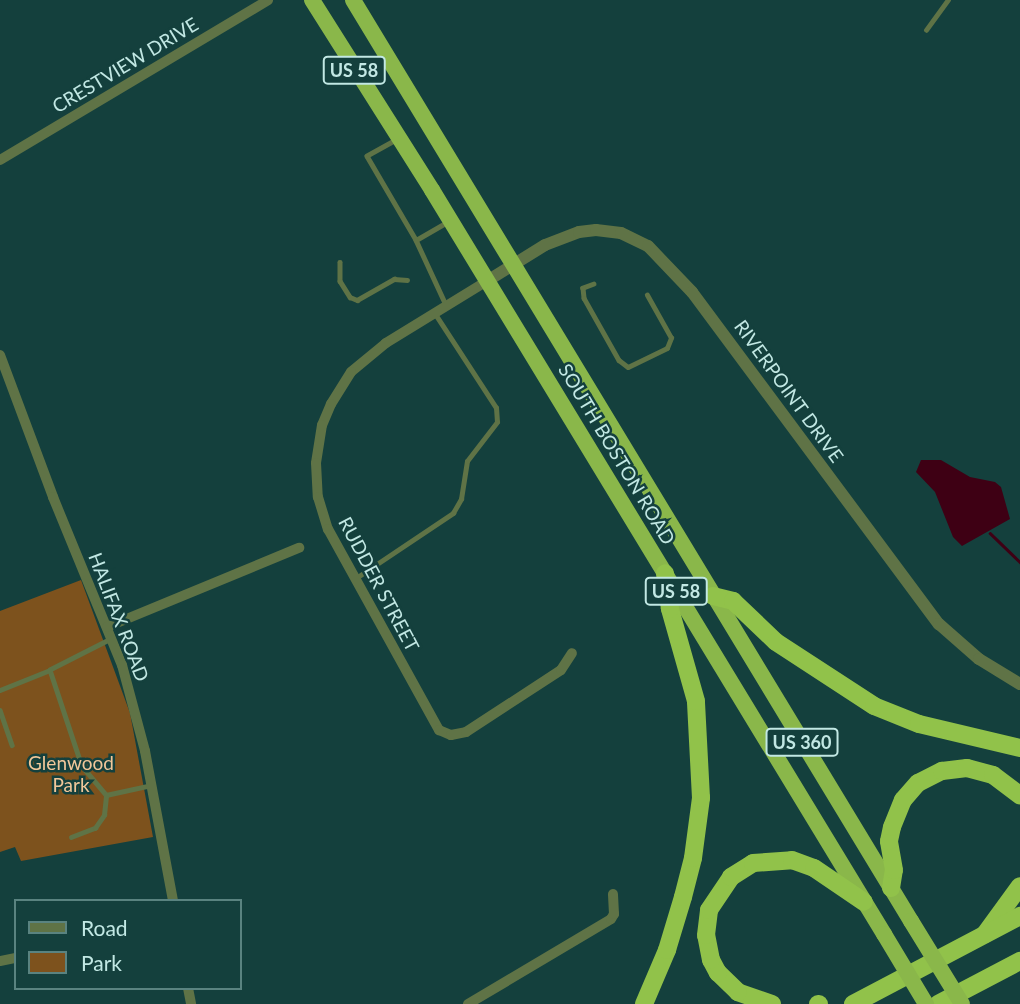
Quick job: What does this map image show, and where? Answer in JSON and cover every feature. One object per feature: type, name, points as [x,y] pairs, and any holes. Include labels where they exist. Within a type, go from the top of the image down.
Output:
[{"type":"highway","name":"SOUTH BOSTON ROAD","points":[[312,0],[450,220],[926,1004]]},
{"type":"highway","name":"SOUTH BOSTON ROAD","points":[[353,0],[961,1004]]},
{"type":"highway","points":[[644,1004],[667,950],[683,897],[693,858],[701,798],[696,701],[670,609],[665,573]]},
{"type":"highway","name":"US 58","points":[[713,596],[733,601],[776,642],[874,706],[919,724],[1020,748]]},
{"type":"highway","points":[[891,888],[892,827],[903,800],[918,783],[942,771],[967,768],[993,775],[1020,795]]},
{"type":"highway","points":[[772,1004],[738,992],[727,983],[711,960],[706,935],[709,910],[730,877],[753,863],[792,860],[814,868],[864,902]]},
{"type":"highway","points":[[983,936],[1020,886]]},
{"type":"highway","points":[[853,1004],[1020,916]]},
{"type":"highway","points":[[938,1004],[1019,962]]},
{"type":"street","name":"CRESTVIEW DRIVE","points":[[0,160],[268,0]]},
{"type":"street","name":"RIVERPOINT DRIVE","points":[[487,281],[545,245],[579,232],[596,230],[621,233],[648,246],[692,292],[939,624],[979,659],[1020,684]]},
{"type":"street","name":"RUDDER STREET","points":[[487,281],[386,343],[351,372],[331,404],[322,425],[316,463],[318,498],[328,529],[435,726],[445,734],[466,732],[561,670],[572,653]]},
{"type":"street","name":"HALIFAX ROAD","points":[[0,355],[53,497],[112,639],[134,704],[173,899]]},
{"type":"street","points":[[107,627],[299,548]]},
{"type":"street","points":[[468,1004],[611,919],[614,914],[613,894]]},
{"type":"lane","points":[[926,30],[948,0]]},
{"type":"lane","points":[[397,139],[367,156],[416,240],[447,306]]},
{"type":"lane","points":[[416,240],[450,220]]},
{"type":"lane","points":[[340,262],[340,281],[350,297],[357,300],[394,279],[407,280]]},
{"type":"lane","points":[[594,284],[583,288],[584,298],[619,360],[628,367],[667,348],[670,343],[670,333],[647,295]]},
{"type":"lane","points":[[355,579],[453,513],[461,499],[467,461],[497,422],[496,408],[455,349],[435,313]]},
{"type":"lane","points":[[0,690],[50,670],[112,639]]},
{"type":"lane","points":[[50,670],[82,766],[106,795],[104,815],[95,828],[71,837]]},
{"type":"lane","points":[[0,710],[12,746]]},
{"type":"lane","points":[[106,795],[152,785]]},
{"type":"green space","name":"Glenwood Park","points":[[81,580],[130,713],[153,837],[21,861],[15,847],[0,852],[0,611]]},
{"type":"shaded area","points":[[921,460],[941,460],[970,477],[995,482],[1001,487],[1010,519],[962,546],[953,537],[935,492],[916,472]]},
{"type":"waterway","points":[[990,533],[1020,562]]}]
